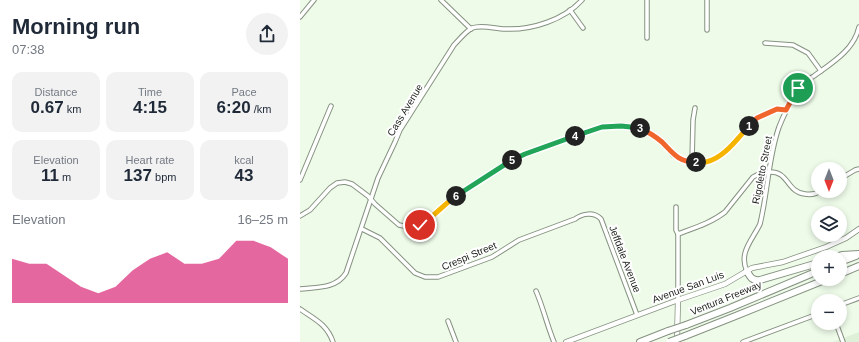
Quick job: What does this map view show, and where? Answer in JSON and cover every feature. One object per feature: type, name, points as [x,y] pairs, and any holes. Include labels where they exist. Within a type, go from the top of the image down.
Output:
[{"type":"highway","points":[[847,255],[859,254]]},
{"type":"highway","points":[[847,259],[859,254]]},
{"type":"highway","points":[[747,271],[751,278],[756,281],[811,265]]},
{"type":"highway","points":[[847,271],[859,266]]},
{"type":"highway","name":"Ventura Freeway","points":[[640,342],[730,308],[811,274]]},
{"type":"highway","name":"Ventura Freeway","points":[[668,342],[811,286]]},
{"type":"street","points":[[300,18],[314,0]]},
{"type":"street","points":[[441,0],[471,29],[481,26],[518,29],[540,24],[555,19],[570,10],[582,0]]},
{"type":"street","points":[[647,0],[647,38]]},
{"type":"street","points":[[707,0],[707,30]]},
{"type":"street","points":[[570,10],[583,28]]},
{"type":"street","name":"Rigoletto Street","points":[[747,271],[744,266],[744,254],[760,224],[776,138],[786,110],[801,85],[842,56],[851,45],[859,27]]},
{"type":"street","name":"Cass Avenue","points":[[300,290],[332,285],[343,278],[362,229],[378,178],[400,130],[454,45],[471,29]]},
{"type":"street","points":[[765,43],[793,45],[808,53],[821,71]]},
{"type":"street","points":[[300,180],[330,106]]},
{"type":"street","points":[[692,162],[693,120],[695,108]]},
{"type":"street","points":[[300,216],[310,210],[330,188],[337,183],[345,182],[352,184],[399,224],[409,227],[420,225],[427,221],[448,201],[512,159],[572,136],[602,127],[621,126],[641,128],[662,142],[673,155],[692,162],[705,162],[715,159],[723,154],[757,118],[777,109],[786,110]]},
{"type":"street","points":[[847,175],[859,169]]},
{"type":"street","points":[[678,234],[712,221],[720,216],[725,212],[753,177],[759,174],[774,171],[783,176],[793,189],[800,194],[811,194]]},
{"type":"street","points":[[676,207],[676,230],[678,234],[677,342]]},
{"type":"street","name":"Crespi Street","points":[[362,229],[380,238],[415,273],[425,277],[438,277],[492,257],[519,240],[575,219],[580,215],[592,214]]},
{"type":"street","name":"Jeffdale Avenue","points":[[592,214],[601,219],[637,315]]},
{"type":"street","name":"Avenue San Luis","points":[[566,342],[725,284],[747,271],[760,266],[783,262],[826,247],[846,238],[859,229]]},
{"type":"street","points":[[536,291],[546,323],[554,342]]},
{"type":"street","points":[[847,302],[859,298]]},
{"type":"street","points":[[300,309],[325,327],[331,334],[333,342]]},
{"type":"street","points":[[743,342],[811,317]]},
{"type":"street","points":[[448,321],[456,342]]},
{"type":"street","points":[[839,330],[843,342]]},
{"type":"shaded area","points":[[859,332],[859,342],[833,342]]},
{"type":"route","points":[[420,225],[427,221],[448,201],[512,159],[602,127],[621,126],[641,128],[662,142],[673,155],[684,160],[692,162],[705,162],[715,159],[723,154],[757,118],[777,109],[786,110],[798,88]]}]
